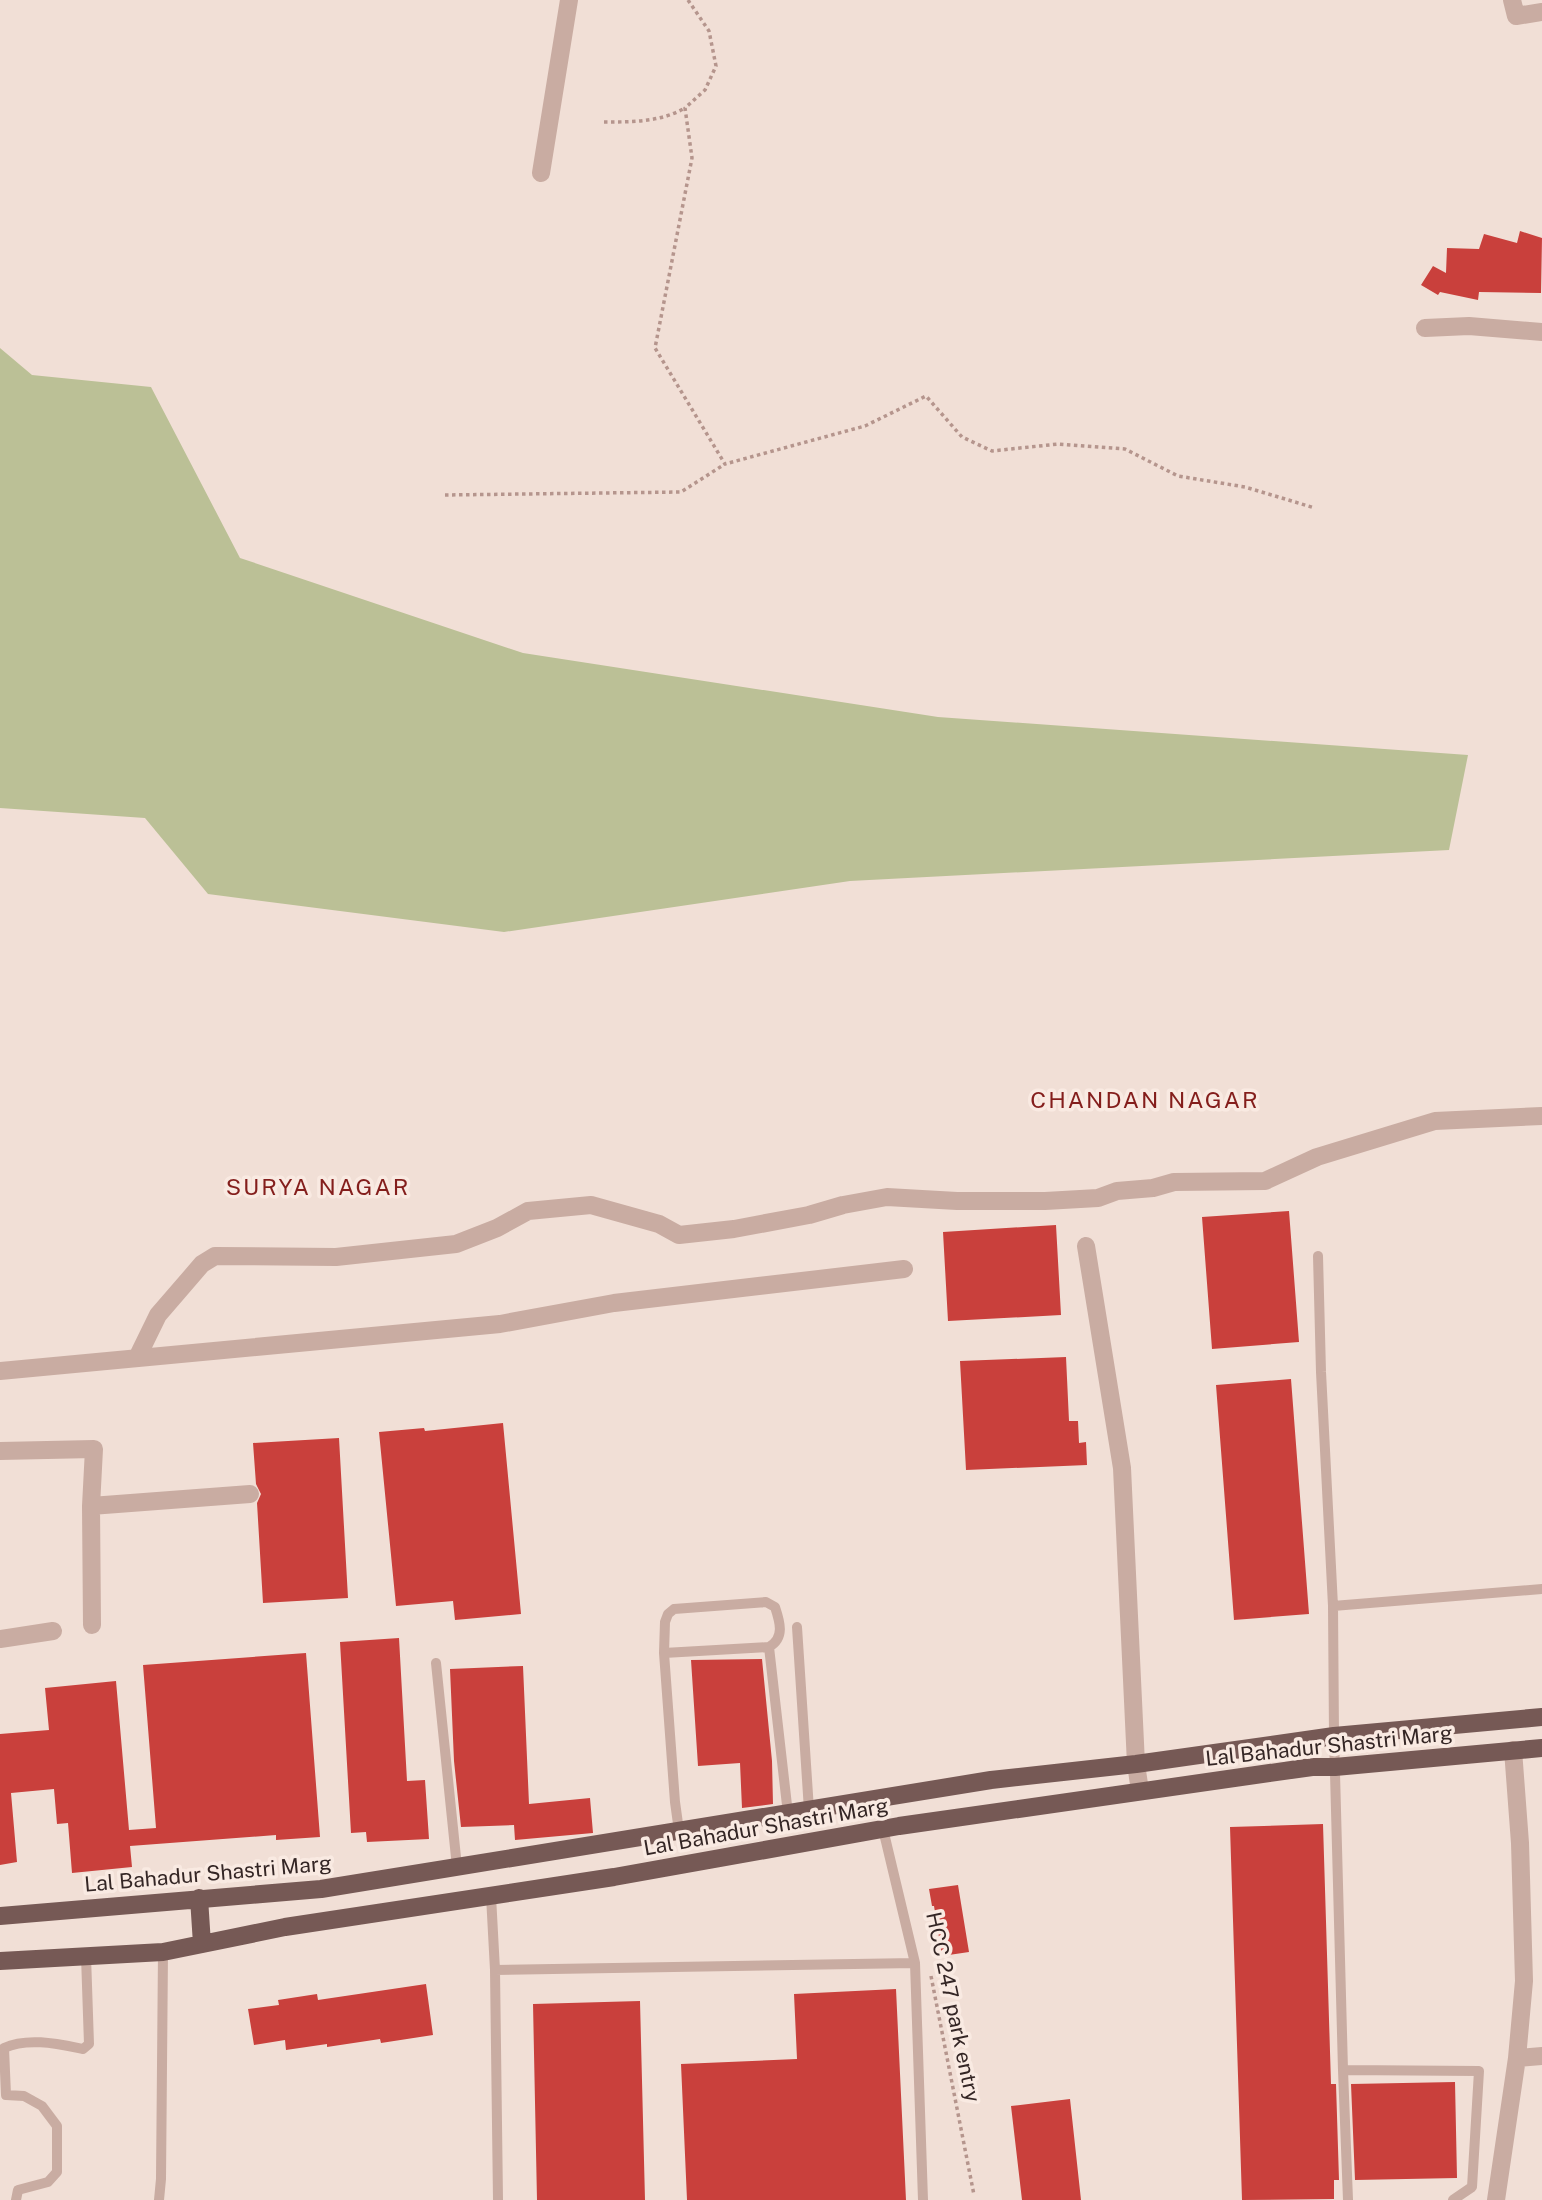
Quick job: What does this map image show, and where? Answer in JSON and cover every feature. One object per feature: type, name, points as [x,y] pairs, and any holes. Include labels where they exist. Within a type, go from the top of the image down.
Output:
[{"type":"main road","name":"Lal Bahadur Shastri Marg","points":[[0,1916],[321,1889],[991,1780],[1136,1764],[1334,1736],[1542,1717]]},
{"type":"main road","name":"Lal Bahadur Shastri Marg","points":[[0,1961],[163,1952],[285,1927],[614,1877],[883,1829],[1312,1767],[1542,1748]]},
{"type":"main road","points":[[761,1818],[766,1850]]},
{"type":"main road","points":[[199,1898],[202,1944]]},
{"type":"street","points":[[541,173],[569,0]]},
{"type":"street","points":[[1512,0],[1516,16],[1542,12]]},
{"type":"street","points":[[1425,328],[1469,326],[1542,332]]},
{"type":"street","points":[[137,1357],[158,1315],[202,1264],[215,1256],[335,1257],[456,1244],[497,1228],[528,1211],[591,1205],[659,1224],[679,1235],[734,1229],[887,1197],[957,1201],[1045,1201],[1098,1198],[1117,1191],[1153,1188],[1174,1182],[1265,1181],[1317,1157],[1435,1121],[1542,1116]]},
{"type":"street","points":[[1086,1246],[1122,1468],[1136,1764],[1140,1791]]},
{"type":"street","points":[[0,1371],[500,1324],[614,1303],[904,1269]]},
{"type":"street","points":[[0,1451],[94,1449],[91,1506],[92,1625]]},
{"type":"street","points":[[91,1506],[250,1494]]},
{"type":"street","points":[[0,1639],[53,1631]]},
{"type":"street","points":[[1496,2200],[1517,2058],[1524,1981],[1520,1843],[1513,1750]]},
{"type":"street","points":[[1517,2058],[1542,2056]]},
{"type":"lane","points":[[1318,1256],[1333,1606],[1334,1736],[1349,2200]]},
{"type":"lane","points":[[1333,1606],[1542,1589]]},
{"type":"lane","points":[[664,1653],[769,1647],[775,1644],[779,1637],[780,1622],[775,1607],[766,1602],[674,1609],[668,1614],[665,1622],[664,1653],[679,1831]]},
{"type":"lane","points":[[797,1626],[809,1810]]},
{"type":"lane","points":[[769,1647],[788,1814]]},
{"type":"lane","points":[[436,1663],[457,1867]]},
{"type":"lane","points":[[883,1829],[915,1963],[923,2200]]},
{"type":"lane","points":[[491,1896],[495,1970],[498,2200]]},
{"type":"lane","points":[[159,2200],[162,2179],[163,1952]]},
{"type":"lane","points":[[16,2200],[18,2190],[48,2182],[57,2172],[57,2126],[42,2106],[24,2096],[6,2095],[4,2048],[15,2042],[42,2042],[83,2049],[89,2044],[86,1956]]},
{"type":"lane","points":[[495,1970],[915,1963]]},
{"type":"lane","points":[[1343,2070],[1479,2071],[1472,2187],[1453,2200]]},
{"type":"path","points":[[604,122],[635,122],[673,114],[685,108],[705,90],[716,66],[709,31],[688,0]]},
{"type":"path","points":[[685,108],[692,158],[654,348],[725,464]]},
{"type":"path","points":[[445,495],[681,492],[725,464],[865,426],[926,396],[962,437],[992,451],[1058,444],[1125,449],[1178,476],[1245,487],[1315,508]]},
{"type":"path","name":"HCC 247 park entry","points":[[930,1973],[974,2194]]},
{"type":"green space","points":[[0,348],[32,375],[151,387],[240,558],[523,653],[938,717],[1468,755],[1449,850],[850,881],[504,932],[208,894],[145,818],[0,808]]},
{"type":"building","points":[[1520,231],[1542,238],[1541,293],[1479,292],[1478,300],[1440,292],[1438,295],[1421,285],[1433,266],[1446,273],[1447,248],[1479,249],[1484,234],[1517,243]]},
{"type":"building","points":[[1289,1211],[1299,1342],[1212,1349],[1202,1217]]},
{"type":"building","points":[[1056,1225],[1061,1315],[948,1321],[943,1232]]},
{"type":"building","points":[[1066,1357],[1069,1421],[1078,1421],[1079,1443],[1086,1442],[1087,1465],[966,1470],[960,1361]]},
{"type":"building","points":[[1291,1379],[1309,1614],[1234,1620],[1216,1385]]},
{"type":"building","points":[[503,1423],[521,1614],[455,1620],[453,1601],[396,1606],[379,1432],[424,1428],[425,1431]]},
{"type":"building","points":[[339,1438],[348,1598],[263,1603],[257,1503],[261,1494],[256,1484],[253,1443]]},
{"type":"building","points":[[399,1638],[407,1781],[425,1780],[429,1839],[367,1842],[366,1832],[351,1833],[340,1642]]},
{"type":"building","points":[[306,1653],[320,1837],[276,1840],[276,1835],[130,1846],[132,1867],[72,1873],[68,1823],[57,1824],[54,1789],[11,1793],[17,1862],[0,1865],[0,1734],[49,1730],[45,1688],[116,1681],[129,1830],[156,1828],[143,1665]]},
{"type":"building","points":[[762,1659],[772,1761],[773,1804],[742,1808],[740,1763],[698,1766],[691,1660]]},
{"type":"building","points":[[523,1666],[529,1804],[590,1798],[593,1833],[515,1840],[514,1825],[461,1827],[454,1761],[450,1669]]},
{"type":"building","points":[[1323,1824],[1331,2084],[1336,2084],[1339,2180],[1334,2180],[1334,2199],[1242,2200],[1230,1827]]},
{"type":"building","points":[[958,1885],[969,1952],[942,1956],[929,1889]]},
{"type":"building","points":[[426,1984],[433,2035],[381,2043],[380,2039],[286,2050],[285,2040],[254,2045],[248,2009],[279,2005],[278,2000],[317,1994],[318,2000]]},
{"type":"building","points":[[896,1989],[906,2200],[687,2200],[681,2064],[797,2059],[794,1994]]},
{"type":"building","points":[[640,2001],[645,2200],[537,2200],[533,2004]]},
{"type":"building","points":[[1455,2082],[1457,2178],[1355,2180],[1351,2084]]},
{"type":"building","points":[[1070,2099],[1081,2200],[1022,2200],[1011,2106]]},
{"type":"district","name":"CHANDAN NAGAR","points":[[1145,1100]]},
{"type":"district","name":"SURYA NAGAR","points":[[318,1187]]}]
